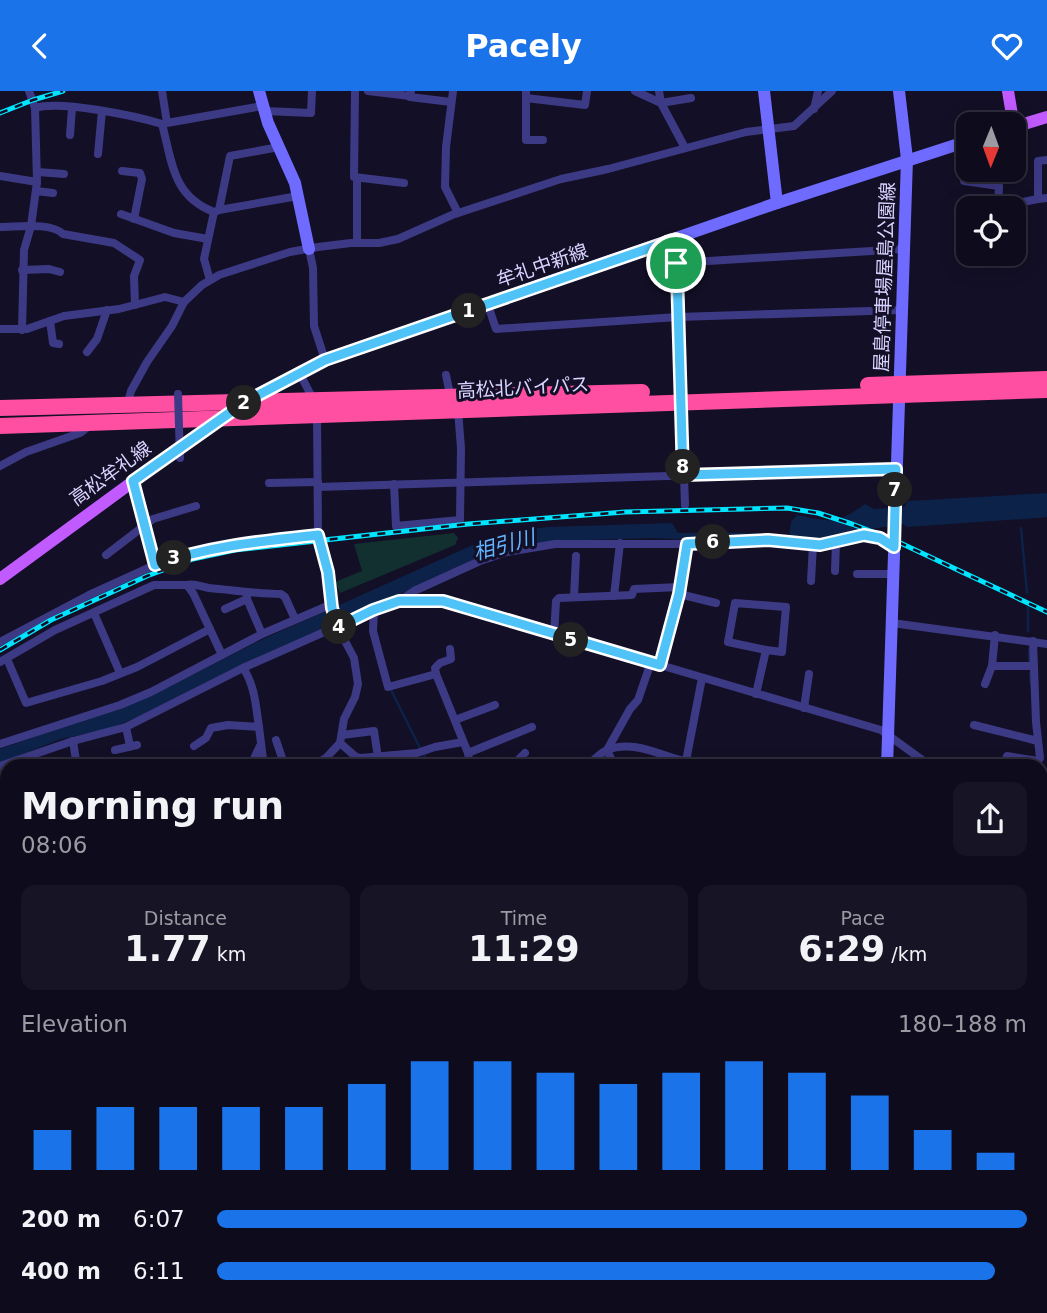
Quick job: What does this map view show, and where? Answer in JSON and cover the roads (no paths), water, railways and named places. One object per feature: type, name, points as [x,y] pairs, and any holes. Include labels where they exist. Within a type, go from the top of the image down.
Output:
[{"type":"highway","name":"高松北バイパス","points":[[0,408],[222,419],[316,409],[899,389],[1047,379]]},
{"type":"highway","name":"高松北バイパス","points":[[899,389],[1047,390]]},
{"type":"highway","name":"高松北バイパス","points":[[0,426],[94,422],[126,413],[245,402],[316,409]]},
{"type":"main road","points":[[259,91],[263,109],[298,195],[309,249]]},
{"type":"main road","points":[[764,91],[777,203]]},
{"type":"main road","points":[[899,91],[907,159],[956,145]]},
{"type":"main road","points":[[1008,91],[1011,112]]},
{"type":"main road","points":[[1026,124],[1047,117]]},
{"type":"main road","name":"屋島停車場屋島公園線","points":[[777,203],[907,159],[888,759]]},
{"type":"main road","name":"牟礼中新線","points":[[245,402],[325,360],[777,203]]},
{"type":"main road","name":"高松牟礼線","points":[[0,579],[245,402]]},
{"type":"street","points":[[22,330],[23,250],[32,226],[37,187],[35,108],[29,91]]},
{"type":"street","points":[[162,91],[168,157],[190,200],[216,211],[298,195]]},
{"type":"street","points":[[35,108],[45,105],[102,111],[165,123],[263,109],[311,113],[312,91]]},
{"type":"street","points":[[355,91],[354,177],[357,178],[357,243]]},
{"type":"street","points":[[368,91],[411,93],[452,102]]},
{"type":"street","points":[[453,91],[446,147],[445,187],[458,213]]},
{"type":"street","points":[[543,141],[526,140],[526,94],[585,105],[587,91]]},
{"type":"street","points":[[635,91],[661,103],[691,97]]},
{"type":"street","points":[[659,91],[661,103],[685,148]]},
{"type":"street","points":[[814,109],[818,91]]},
{"type":"street","points":[[126,413],[131,391],[184,302],[210,281],[264,260],[309,249],[398,239],[458,213],[561,179],[746,132],[794,126],[832,91]]},
{"type":"street","points":[[70,135],[72,108]]},
{"type":"street","points":[[98,154],[102,111]]},
{"type":"street","points":[[210,281],[204,260],[230,156],[279,148]]},
{"type":"street","points":[[971,182],[999,186],[998,207],[1043,199],[1038,161],[1047,160]]},
{"type":"street","points":[[122,171],[140,173],[142,179],[134,219]]},
{"type":"street","points":[[37,172],[64,174]]},
{"type":"street","points":[[0,176],[53,193]]},
{"type":"street","points":[[357,178],[404,183]]},
{"type":"street","points":[[121,214],[174,233],[208,239]]},
{"type":"street","points":[[0,227],[32,226],[114,243],[140,260],[134,277],[135,305]]},
{"type":"street","points":[[676,239],[685,505]]},
{"type":"street","points":[[309,249],[313,268],[314,326],[325,360]]},
{"type":"street","points":[[676,263],[904,249]]},
{"type":"street","points":[[22,270],[49,269],[60,272]]},
{"type":"street","points":[[0,329],[22,330],[64,316],[135,305],[165,297],[184,302]]},
{"type":"street","points":[[488,305],[496,329],[678,317],[902,310]]},
{"type":"street","points":[[87,352],[90,345],[94,344],[107,310]]},
{"type":"street","points":[[50,321],[53,342],[59,344]]},
{"type":"street","points":[[300,374],[316,409],[318,535],[328,572],[337,626],[354,658],[357,671],[355,697],[344,719],[341,739],[324,759]]},
{"type":"street","points":[[394,484],[396,526],[460,520],[461,448],[446,375]]},
{"type":"street","points":[[178,394],[180,458]]},
{"type":"street","points":[[0,466],[26,452],[80,433],[94,422]]},
{"type":"street","points":[[269,483],[394,484],[896,469]]},
{"type":"street","points":[[133,481],[155,565]]},
{"type":"street","points":[[106,555],[153,519],[196,506]]},
{"type":"street","points":[[0,642],[89,596],[155,565],[187,554],[219,547],[318,535]]},
{"type":"street","points":[[20,759],[126,727],[243,668],[399,601],[424,586],[507,552],[555,544],[687,544],[768,540],[813,545],[864,535],[880,538],[894,547]]},
{"type":"street","points":[[835,571],[836,542]]},
{"type":"street","points":[[614,596],[620,543]]},
{"type":"street","points":[[660,665],[680,591],[687,544]]},
{"type":"street","points":[[811,581],[813,545]]},
{"type":"street","points":[[574,597],[576,557]]},
{"type":"street","points":[[857,574],[893,574]]},
{"type":"street","points":[[209,629],[103,681],[26,703],[4,660],[55,630],[154,585],[193,584],[238,590],[247,596],[262,635]]},
{"type":"street","points":[[187,585],[222,655]]},
{"type":"street","points":[[554,635],[556,601],[559,598],[632,595],[634,589],[680,591],[716,603]]},
{"type":"street","points":[[225,609],[247,596],[281,594],[295,619]]},
{"type":"street","points":[[399,601],[443,601],[881,730],[921,759]]},
{"type":"street","points":[[735,603],[786,607],[782,652],[766,650],[728,642],[735,603]]},
{"type":"street","points":[[0,744],[120,705],[295,619],[332,606]]},
{"type":"street","points":[[373,610],[373,631],[388,687],[436,674]]},
{"type":"street","points":[[94,613],[120,673]]},
{"type":"street","points":[[892,623],[1047,644]]},
{"type":"street","points":[[985,684],[992,666],[995,635]]},
{"type":"street","points":[[1033,641],[1039,759]]},
{"type":"street","points":[[450,649],[451,659],[440,663],[435,668],[436,674],[469,759]]},
{"type":"street","points":[[756,694],[766,650]]},
{"type":"street","points":[[595,759],[607,750],[638,700],[651,662]]},
{"type":"street","points":[[992,666],[1034,666]]},
{"type":"street","points":[[243,668],[255,702],[263,759]]},
{"type":"street","points":[[804,708],[809,674]]},
{"type":"street","points":[[686,759],[702,678]]},
{"type":"street","points":[[455,720],[495,705]]},
{"type":"street","points":[[194,745],[206,738],[211,728],[228,725],[259,727]]},
{"type":"street","points":[[974,725],[1038,741]]},
{"type":"street","points":[[115,750],[133,746],[126,727]]},
{"type":"street","points":[[468,753],[532,727]]},
{"type":"street","points":[[341,739],[374,731],[377,751]]},
{"type":"street","points":[[341,739],[356,757],[379,758],[417,753],[463,742]]},
{"type":"street","points":[[276,740],[282,759]]},
{"type":"street","points":[[73,741],[76,759]]},
{"type":"street","points":[[254,759],[261,746]]},
{"type":"street","points":[[607,750],[630,747],[652,749],[680,759]]},
{"type":"street","points":[[607,750],[611,759]]},
{"type":"street","points":[[519,759],[525,753]]},
{"type":"street","points":[[1006,759],[1007,756],[1026,759]]},
{"type":"water","name":"相引川","points":[[1047,493],[1047,517],[907,527],[903,524],[852,532],[851,535],[826,542],[728,537],[555,541],[477,559],[304,638],[150,713],[107,729],[61,739],[10,759],[0,759],[0,749],[153,695],[259,641],[486,539],[547,527],[672,523],[678,533],[789,535],[791,522],[797,515],[833,520],[847,516],[865,504],[874,509],[904,507],[908,501]]},
{"type":"waterway","points":[[1021,528],[1027,593]]},
{"type":"waterway","points":[[1028,607],[1028,631]]},
{"type":"waterway","points":[[1029,649],[1029,662]]},
{"type":"waterway","points":[[1030,673],[1031,685]]},
{"type":"waterway","points":[[391,690],[421,750]]},
{"type":"waterway","points":[[424,755],[426,759]]},
{"type":"railway","points":[[0,113],[63,91]]},
{"type":"railway","points":[[0,650],[51,620],[147,576],[193,559],[235,550],[468,524],[625,512],[787,508],[818,513],[894,540],[1047,612]]}]
